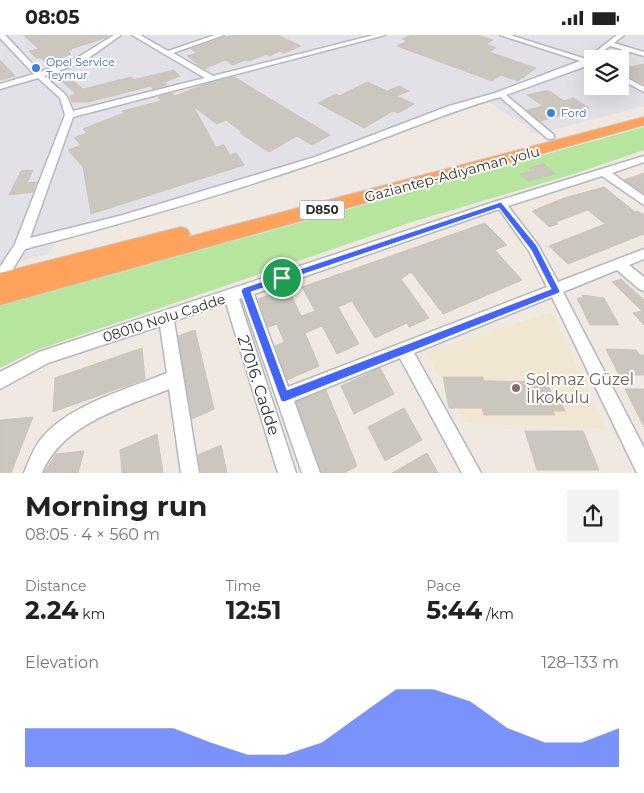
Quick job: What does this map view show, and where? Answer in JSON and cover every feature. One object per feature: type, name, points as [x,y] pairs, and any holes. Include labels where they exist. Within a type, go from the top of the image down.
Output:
[{"type":"highway","name":"Gaziantep-Adıyaman yolu","points":[[0,280],[644,112]]},
{"type":"highway","name":"Gaziantep-Adıyaman yolu","points":[[0,296],[644,121]]},
{"type":"street","points":[[0,35],[3,42],[65,97],[69,105],[69,115],[21,245],[0,280]]},
{"type":"street","points":[[0,87],[70,65],[118,35]]},
{"type":"street","points":[[167,53],[221,35]]},
{"type":"street","points":[[69,115],[382,35]]},
{"type":"street","points":[[603,50],[621,35]]},
{"type":"street","points":[[141,36],[211,78]]},
{"type":"street","points":[[508,36],[584,60]]},
{"type":"street","points":[[610,44],[644,54]]},
{"type":"street","points":[[21,245],[123,219],[318,159],[452,108],[501,94],[584,64]]},
{"type":"street","points":[[629,82],[644,89]]},
{"type":"street","points":[[501,94],[551,137]]},
{"type":"street","name":"08010 Nolu Cadde","points":[[0,381],[44,357],[644,159]]},
{"type":"street","points":[[604,172],[644,201]]},
{"type":"street","points":[[501,205],[534,248],[644,467]]},
{"type":"street","points":[[284,397],[556,291],[644,254]]},
{"type":"street","points":[[620,265],[644,285]]},
{"type":"street","name":"27016. Cadde","points":[[238,293],[284,397],[311,473]]},
{"type":"street","name":"27016. Cadde","points":[[238,293],[287,473]]},
{"type":"street","points":[[166,317],[190,473]]},
{"type":"street","points":[[404,350],[472,473]]},
{"type":"street","points":[[33,473],[39,457],[51,440],[63,429],[88,415],[176,378]]},
{"type":"shaded area","points":[[0,35],[644,35],[644,106],[537,134],[489,102],[63,233],[48,254],[0,265]]},
{"type":"shaded area","name":"Solmaz Güzel İlkokulu","points":[[552,312],[605,429],[466,423],[426,352]]},
{"type":"green space","points":[[644,127],[644,150],[577,173],[415,221],[34,351],[0,368],[0,306]]},
{"type":"building","points":[[23,35],[107,35],[108,37],[71,49],[68,51],[71,54],[46,63],[41,58],[36,58],[29,51],[39,49]]},
{"type":"building","points":[[231,35],[278,35],[301,46],[284,53],[280,51],[269,56],[267,54],[233,65],[225,60],[204,69],[187,56],[197,53],[191,49]]},
{"type":"building","points":[[411,35],[477,35],[493,40],[486,44],[496,48],[489,52],[536,68],[518,81],[501,75],[492,81],[397,46],[407,41],[402,39]]},
{"type":"building","points":[[0,60],[15,76],[0,80]]},
{"type":"building","points":[[644,64],[644,84],[629,76],[629,67]]},
{"type":"building","points":[[174,70],[180,76],[165,82],[167,85],[153,89],[151,86],[88,102],[72,102],[70,96],[76,94],[57,77],[65,74],[83,89],[131,77],[133,80]]},
{"type":"building","points":[[234,77],[330,135],[312,145],[297,136],[269,152],[240,133],[242,132],[226,120],[217,124],[193,106],[216,147],[224,145],[230,155],[236,153],[244,165],[91,214],[83,167],[68,150],[81,145],[74,138],[87,133],[83,129],[124,113],[122,111],[161,101],[158,97],[172,93],[175,96],[205,84]]},
{"type":"building","points":[[367,82],[387,91],[399,86],[409,91],[397,96],[414,104],[398,113],[393,111],[364,128],[318,103],[336,94],[339,96]]},
{"type":"building","points":[[548,90],[564,101],[573,98],[589,108],[540,121],[527,110],[543,106],[527,95]]},
{"type":"building","points":[[544,164],[555,174],[528,181],[520,174],[532,171],[529,168]]},
{"type":"building","points":[[33,170],[27,183],[36,182],[33,192],[9,195],[21,171]]},
{"type":"building","points":[[644,173],[644,194],[624,180]]},
{"type":"building","points":[[604,187],[635,212],[638,211],[644,215],[644,234],[568,264],[549,246],[605,224],[588,210],[556,222],[558,224],[549,227],[532,211],[564,198]]},
{"type":"building","points":[[485,223],[507,245],[495,250],[522,280],[443,314],[411,272],[401,279],[429,318],[409,327],[407,323],[375,338],[352,301],[338,307],[359,344],[337,354],[322,326],[305,333],[319,366],[287,380],[275,346],[284,342],[277,324],[268,327],[258,299],[288,288],[301,316],[315,311],[302,287]]},
{"type":"building","points":[[621,279],[644,300],[644,325],[633,313],[642,311],[612,282]]},
{"type":"building","points":[[582,295],[604,298],[619,325],[590,325],[577,298],[583,298]]},
{"type":"building","points":[[195,330],[214,409],[192,419],[178,336]]},
{"type":"building","points":[[142,348],[145,379],[53,412],[55,378]]},
{"type":"building","points":[[606,349],[636,350],[640,355],[644,355],[644,375],[619,375]]},
{"type":"building","points":[[380,368],[394,394],[354,414],[341,386]]},
{"type":"building","points":[[443,377],[483,377],[484,381],[547,382],[554,400],[560,400],[565,411],[553,411],[555,415],[484,415],[482,408],[449,408]]},
{"type":"building","points":[[625,389],[644,389],[644,427]]},
{"type":"building","points":[[326,390],[357,466],[344,473],[322,473],[296,402]]},
{"type":"building","points":[[404,408],[422,440],[385,461],[368,427]]},
{"type":"building","points":[[33,417],[11,473],[0,473],[0,420]]},
{"type":"building","points":[[525,431],[583,431],[599,470],[537,470]]},
{"type":"building","points":[[157,434],[163,473],[122,473],[120,450]]},
{"type":"building","points":[[221,445],[227,473],[201,473],[198,455]]},
{"type":"building","points":[[84,451],[78,473],[44,473],[56,454]]},
{"type":"building","points":[[427,453],[438,473],[392,473]]},
{"type":"place","name":"Opel Service Teymur","points":[[36,68]]},
{"type":"place","name":"Ford","points":[[551,113]]},
{"type":"place","name":"Solmaz Güzel İlkokulu","points":[[516,388]]},
{"type":"route","points":[[501,205],[534,248],[556,291],[284,397],[246,291],[282,278],[501,205]]}]
